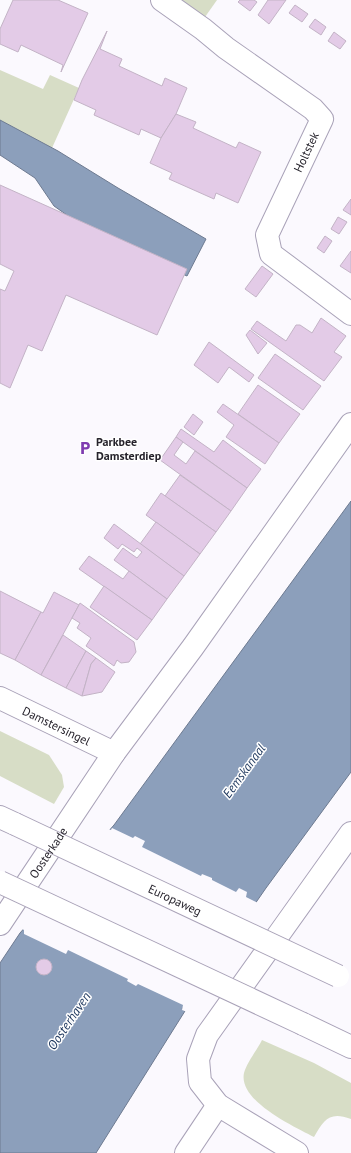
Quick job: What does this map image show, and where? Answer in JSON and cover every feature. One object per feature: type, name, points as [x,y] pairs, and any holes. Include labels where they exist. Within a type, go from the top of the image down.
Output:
[{"type":"street","name":"Holtstek","points":[[162,0],[203,29],[226,48],[313,109],[322,119],[267,235],[271,254],[351,314]]},
{"type":"street","points":[[114,753],[193,647],[351,424]]},
{"type":"street","name":"Damstersingel","points":[[0,698],[114,753]]},
{"type":"street","name":"Oosterkade","points":[[0,924],[114,753]]},
{"type":"street","name":"Europaweg","points":[[8,820],[344,979]]},
{"type":"street","points":[[297,1153],[218,1105],[200,1082],[198,1060],[207,1035],[350,835]]},
{"type":"street","points":[[0,882],[351,1047]]},
{"type":"street","points":[[186,1153],[218,1105]]},
{"type":"green space","points":[[180,0],[217,0],[205,17]]},
{"type":"green space","points":[[0,70],[43,89],[50,75],[79,88],[52,148],[0,120]]},
{"type":"green space","points":[[0,731],[49,755],[62,775],[64,787],[54,804],[0,776]]},
{"type":"green space","points":[[262,1040],[314,1063],[351,1083],[351,1119],[337,1116],[332,1117],[324,1122],[314,1137],[282,1120],[259,1103],[250,1093],[245,1083],[244,1073]]},
{"type":"water","points":[[0,120],[58,151],[206,239],[187,276],[98,237],[54,206],[35,178],[0,155]]},
{"type":"water","points":[[351,501],[351,772],[266,888],[182,1009],[185,1011],[96,1153],[0,1153],[0,963],[20,933],[114,825]]},
{"type":"pier","points":[[112,828],[133,838],[135,836],[145,841],[142,847],[201,876],[202,874],[212,878],[212,880],[236,892],[239,888],[247,892],[246,897],[258,903],[185,1009],[187,1012],[182,1010],[183,1005],[138,984],[136,986],[127,981],[128,979],[68,950],[66,954],[24,934],[24,930],[22,929],[108,829],[111,830]]},
{"type":"building","points":[[13,0],[58,0],[88,13],[61,72],[63,65],[21,45],[18,52],[0,44],[0,29]]},
{"type":"building","points":[[240,0],[254,0],[257,2],[250,11],[238,2]]},
{"type":"building","points":[[268,0],[286,0],[269,24],[258,15]]},
{"type":"building","points":[[295,5],[308,14],[302,22],[289,13]]},
{"type":"building","points":[[315,19],[326,27],[321,35],[309,27]]},
{"type":"building","points":[[107,31],[100,49],[122,59],[119,66],[162,86],[165,78],[187,88],[176,114],[161,138],[141,129],[139,135],[94,115],[96,110],[74,100],[82,80]]},
{"type":"building","points":[[334,32],[346,41],[340,49],[328,41]]},
{"type":"building","points":[[176,114],[196,122],[193,128],[236,148],[239,142],[261,152],[238,203],[216,193],[214,199],[169,179],[172,173],[150,163],[161,138]]},
{"type":"building","points":[[0,185],[187,269],[157,335],[66,295],[42,351],[28,345],[10,388],[0,383],[0,289],[5,291],[14,271],[0,264]]},
{"type":"building","points":[[351,199],[351,215],[343,210]]},
{"type":"building","points":[[338,217],[347,222],[339,234],[331,229]]},
{"type":"building","points":[[325,236],[332,241],[324,253],[317,248]]},
{"type":"building","points":[[351,251],[351,273],[340,266]]},
{"type":"building","points":[[262,266],[273,274],[256,297],[245,289]]},
{"type":"building","points":[[321,318],[346,336],[334,352],[342,357],[324,381],[251,329],[257,321],[286,341],[296,325],[300,325],[312,333]]},
{"type":"building","points":[[250,330],[267,343],[258,354],[246,335]]},
{"type":"building","points":[[209,342],[254,375],[249,382],[229,367],[218,383],[194,365]]},
{"type":"building","points":[[275,354],[321,386],[303,410],[258,378]]},
{"type":"building","points":[[258,385],[300,414],[279,443],[238,414]]},
{"type":"building","points":[[223,404],[279,443],[265,464],[226,437],[234,425],[217,412]]},
{"type":"building","points":[[193,414],[203,422],[194,435],[184,427]]},
{"type":"building","points":[[181,429],[214,452],[223,440],[261,469],[247,488],[176,437]]},
{"type":"building","points":[[176,437],[183,442],[174,455],[186,464],[195,451],[247,488],[231,511],[160,460]]},
{"type":"building","points":[[180,475],[231,511],[216,532],[165,496]]},
{"type":"building","points":[[161,493],[216,532],[200,554],[146,515]]},
{"type":"building","points":[[156,522],[200,554],[184,576],[140,544]]},
{"type":"building","points":[[114,524],[184,576],[167,599],[114,560],[123,548],[137,558],[142,552],[137,548],[134,552],[122,544],[118,549],[104,538]]},
{"type":"building","points":[[89,556],[123,579],[129,571],[167,599],[152,620],[79,569]]},
{"type":"building","points":[[104,586],[152,620],[137,640],[90,607]]},
{"type":"building","points":[[0,591],[41,612],[15,660],[0,653]]},
{"type":"building","points":[[54,592],[79,605],[41,675],[15,660],[41,612],[43,613]]},
{"type":"building","points":[[80,603],[134,642],[136,652],[129,662],[121,663],[117,660],[114,666],[86,646],[91,638],[77,628],[80,623],[72,618]]},
{"type":"building","points":[[63,635],[86,651],[66,688],[41,675]]},
{"type":"building","points":[[86,651],[96,658],[91,664],[82,696],[66,688]]},
{"type":"building","points":[[96,658],[115,672],[102,692],[82,696],[91,664]]},
{"type":"building","points":[[44,959],[50,961],[52,967],[50,973],[44,975],[38,973],[36,967],[38,961]]},
{"type":"place","name":"Parkbee Damsterdiep","points":[[85,448]]},
{"type":"water label","name":"Eemskanaal","points":[[244,771]]},
{"type":"water label","name":"Oosterhaven","points":[[69,1021]]}]
